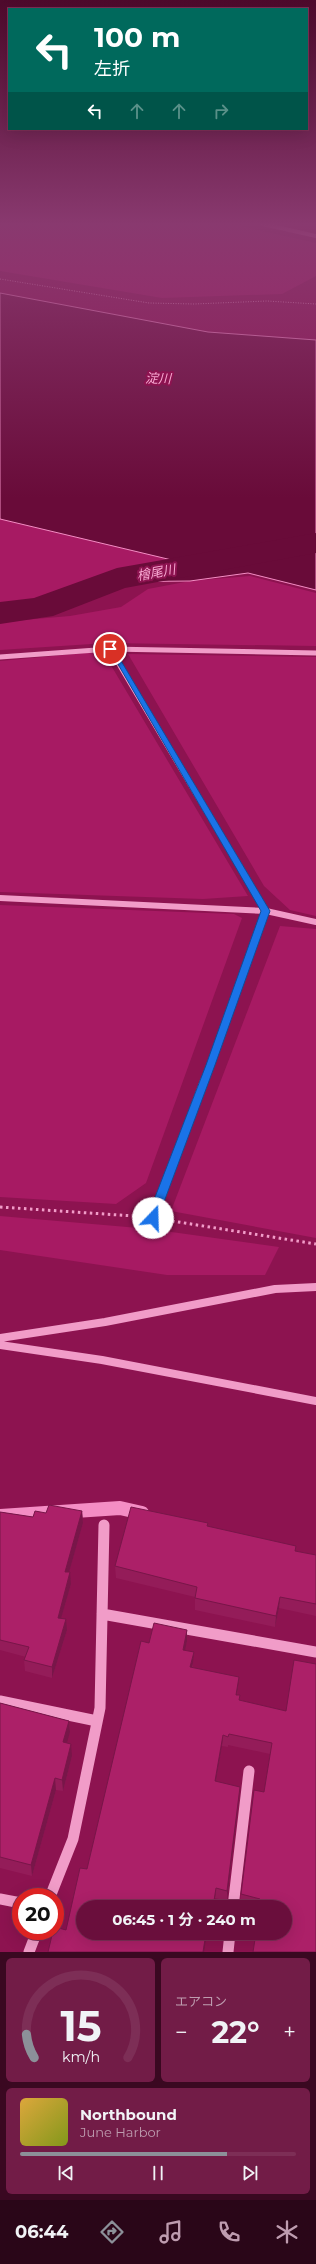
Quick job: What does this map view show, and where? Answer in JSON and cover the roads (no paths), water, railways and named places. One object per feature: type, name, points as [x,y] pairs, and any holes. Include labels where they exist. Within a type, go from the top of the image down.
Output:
[{"type":"street","points":[[0,657],[110,649],[316,653]]},
{"type":"street","points":[[110,649],[266,911]]},
{"type":"street","points":[[0,898],[266,911],[316,922]]},
{"type":"street","points":[[153,1218],[266,911]]},
{"type":"street","points":[[0,1338],[105,1322],[274,1289],[316,1287]]},
{"type":"street","points":[[0,1345],[102,1360],[316,1401]]},
{"type":"street","points":[[54,1888],[73,1839],[100,1708],[104,1525]]},
{"type":"street","points":[[102,1614],[316,1652]]},
{"type":"street","points":[[0,1701],[97,1721]]},
{"type":"street","points":[[234,1900],[249,1772]]},
{"type":"street","points":[[0,1899],[12,1901]]},
{"type":"street","points":[[29,1952],[34,1940]]},
{"type":"street","points":[[228,1952],[229,1940]]},
{"type":"water","name":"淀川","points":[[0,315],[118,315],[208,332],[316,340],[316,590],[248,573],[190,581],[95,582],[176,561],[0,519]]},
{"type":"waterway","name":"檜尾川","points":[[0,613],[40,608],[117,579],[316,543]]},
{"type":"waterway","points":[[0,1516],[120,1508],[142,1513]]}]
